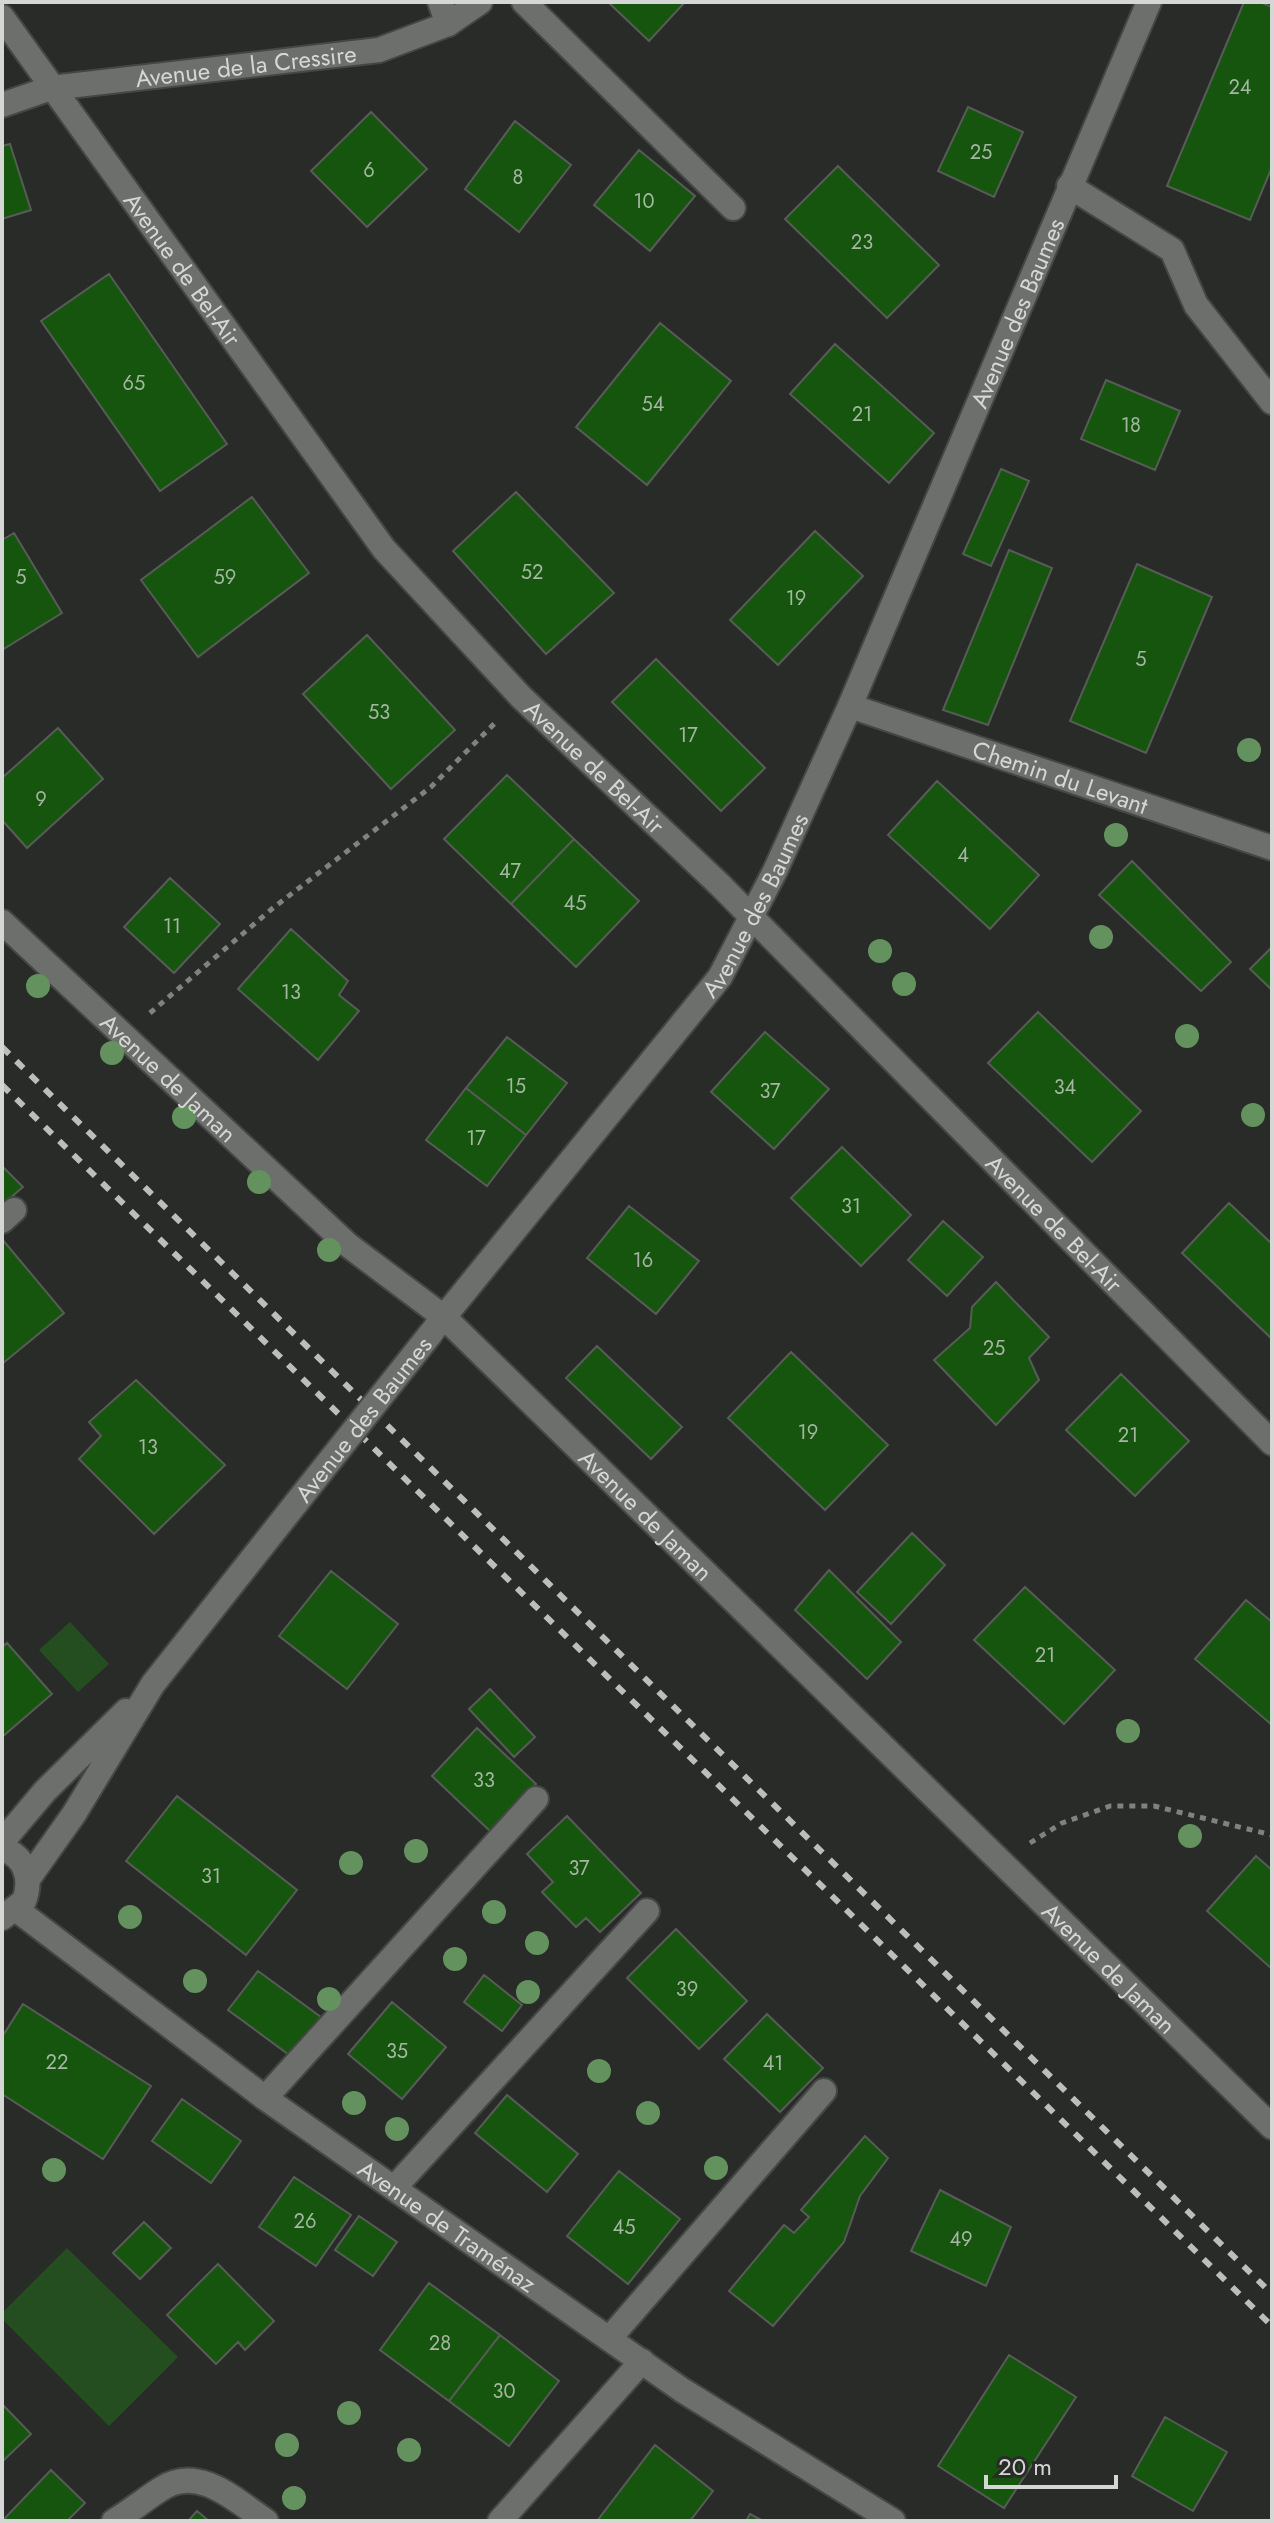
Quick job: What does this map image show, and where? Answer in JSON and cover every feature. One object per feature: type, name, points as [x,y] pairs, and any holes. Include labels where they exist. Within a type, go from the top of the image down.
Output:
[{"type":"street","name":"Avenue de la Cressire","points":[[2,105],[51,88],[379,50],[444,13],[480,2]]},
{"type":"street","points":[[524,2],[733,208]]},
{"type":"street","name":"Avenue des Baumes","points":[[2,1842],[45,1791],[153,1684],[720,977],[775,871],[850,706],[1149,2]]},
{"type":"street","name":"Avenue de Bel-Air","points":[[2,17],[384,549],[521,697],[749,916],[1272,1443]]},
{"type":"street","points":[[1069,186],[1172,250],[1196,305],[1272,402]]},
{"type":"street","name":"Chemin du Levant","points":[[850,706],[1272,848]]},
{"type":"street","name":"Avenue de Jaman","points":[[2,922],[348,1245],[439,1325],[1272,2127]]},
{"type":"street","name":"Avenue des Baumes","points":[[9,1914],[28,1890],[28,1879],[74,1814],[153,1684]]},
{"type":"street","points":[[265,2098],[536,1799]]},
{"type":"street","points":[[2,1849],[18,1859],[28,1879]]},
{"type":"street","points":[[394,2188],[647,1911]]},
{"type":"street","name":"Avenue de Traménaz","points":[[9,1914],[609,2339],[885,2519]]},
{"type":"street","points":[[609,2339],[824,2091]]},
{"type":"street","points":[[500,2521],[642,2361]]},
{"type":"street","points":[[114,2521],[162,2488],[184,2478],[204,2482],[266,2521]]},
{"type":"path","points":[[147,1017],[273,908],[431,787],[504,714]]},
{"type":"path","points":[[1027,1847],[1036,1837],[1062,1823],[1110,1806],[1154,1806],[1272,1835]]},
{"type":"green space","points":[[70,1622],[109,1664],[78,1692],[39,1650]]},
{"type":"green space","points":[[67,2248],[178,2357],[109,2426],[2,2319],[2,2313]]},
{"type":"building","points":[[608,2],[685,2],[649,41]]},
{"type":"building","points":[[1244,2],[1260,2],[1272,7],[1272,167],[1250,220],[1167,186]]},
{"type":"building","points":[[968,107],[1023,132],[994,197],[938,171]]},
{"type":"building","points":[[371,112],[427,169],[367,227],[311,171]]},
{"type":"building","points":[[515,121],[571,165],[519,232],[465,189]]},
{"type":"building","points":[[10,144],[31,210],[2,219],[2,146]]},
{"type":"building","points":[[639,150],[695,196],[650,251],[594,205]]},
{"type":"building","points":[[838,166],[939,265],[887,318],[785,219]]},
{"type":"building","points":[[109,274],[227,444],[160,491],[41,321]]},
{"type":"building","points":[[660,323],[731,381],[647,485],[576,427]]},
{"type":"building","points":[[835,344],[934,433],[889,483],[790,394]]},
{"type":"building","points":[[1106,380],[1180,411],[1155,470],[1081,439]]},
{"type":"building","points":[[1001,469],[1029,481],[991,566],[963,554]]},
{"type":"building","points":[[516,492],[614,593],[546,654],[453,551]]},
{"type":"building","points":[[252,497],[309,573],[198,657],[141,580]]},
{"type":"building","points":[[815,531],[863,576],[778,665],[730,620]]},
{"type":"building","points":[[14,533],[62,613],[2,650],[2,540]]},
{"type":"building","points":[[1009,550],[1052,568],[988,725],[943,710]]},
{"type":"building","points":[[1137,564],[1212,597],[1146,753],[1070,721]]},
{"type":"building","points":[[367,635],[455,730],[391,789],[303,694]]},
{"type":"building","points":[[656,659],[765,768],[721,811],[612,702]]},
{"type":"building","points":[[58,728],[103,779],[27,848],[2,820],[2,778]]},
{"type":"building","points":[[507,775],[574,839],[511,904],[444,839]]},
{"type":"building","points":[[937,781],[1039,875],[990,929],[888,835]]},
{"type":"building","points":[[574,839],[639,901],[576,967],[511,904]]},
{"type":"building","points":[[1132,861],[1231,962],[1201,991],[1099,895]]},
{"type":"building","points":[[170,878],[220,924],[174,973],[124,927]]},
{"type":"building","points":[[291,929],[348,981],[339,995],[359,1011],[318,1060],[238,989]]},
{"type":"building","points":[[1272,947],[1272,990],[1250,969]]},
{"type":"building","points":[[1038,1012],[1141,1111],[1092,1162],[988,1063]]},
{"type":"building","points":[[765,1032],[829,1089],[774,1149],[711,1092]]},
{"type":"building","points":[[507,1037],[567,1083],[526,1135],[466,1088]]},
{"type":"building","points":[[466,1088],[526,1135],[487,1186],[426,1140]]},
{"type":"building","points":[[842,1147],[911,1215],[861,1266],[791,1198]]},
{"type":"building","points":[[2,1166],[23,1187],[2,1205]]},
{"type":"building","points":[[1229,1203],[1272,1244],[1272,1339],[1182,1253]]},
{"type":"building","points":[[629,1206],[699,1261],[656,1314],[587,1258]]},
{"type":"building","points":[[943,1221],[983,1257],[947,1296],[908,1260]]},
{"type":"building","points":[[2,1239],[64,1313],[2,1364]]},
{"type":"building","points":[[996,1282],[1049,1337],[1029,1358],[1039,1380],[996,1425],[934,1360],[970,1328],[972,1307]]},
{"type":"building","points":[[597,1346],[682,1427],[651,1459],[566,1378]]},
{"type":"building","points":[[791,1352],[888,1445],[825,1510],[728,1418]]},
{"type":"building","points":[[1121,1374],[1189,1441],[1135,1496],[1066,1430]]},
{"type":"building","points":[[136,1380],[225,1465],[154,1534],[79,1459],[101,1436],[89,1422]]},
{"type":"building","points":[[912,1533],[945,1565],[891,1624],[857,1592]]},
{"type":"building","points":[[829,1570],[901,1642],[867,1679],[795,1610]]},
{"type":"building","points":[[331,1571],[398,1624],[347,1689],[279,1636]]},
{"type":"building","points":[[1025,1587],[1115,1670],[1064,1724],[974,1640]]},
{"type":"building","points":[[1246,1600],[1272,1622],[1272,1725],[1195,1659]]},
{"type":"building","points":[[7,1643],[52,1694],[2,1737],[2,1647]]},
{"type":"building","points":[[490,1689],[535,1737],[514,1757],[469,1709]]},
{"type":"building","points":[[477,1728],[536,1784],[491,1832],[432,1776]]},
{"type":"building","points":[[177,1796],[297,1890],[246,1955],[126,1861]]},
{"type":"building","points":[[567,1816],[641,1893],[600,1932],[586,1918],[576,1927],[542,1892],[553,1882],[527,1854]]},
{"type":"building","points":[[1256,1856],[1272,1870],[1272,1969],[1207,1911]]},
{"type":"building","points":[[676,1929],[747,2001],[699,2049],[627,1978]]},
{"type":"building","points":[[258,1971],[325,2020],[296,2060],[228,2010]]},
{"type":"building","points":[[484,1975],[522,2005],[502,2031],[464,2002]]},
{"type":"building","points":[[392,2002],[446,2047],[402,2099],[348,2054]]},
{"type":"building","points":[[23,2004],[151,2086],[103,2159],[2,2094],[2,2037]]},
{"type":"building","points":[[767,2014],[823,2068],[780,2112],[724,2059]]},
{"type":"building","points":[[507,2095],[578,2154],[547,2192],[475,2133]]},
{"type":"building","points":[[182,2099],[241,2141],[211,2183],[152,2141]]},
{"type":"building","points":[[865,2136],[888,2158],[860,2196],[844,2242],[773,2326],[729,2291],[784,2225],[794,2233],[809,2217],[801,2210]]},
{"type":"building","points":[[619,2171],[680,2219],[628,2284],[567,2236]]},
{"type":"building","points":[[294,2177],[351,2215],[316,2266],[259,2227]]},
{"type":"building","points":[[940,2190],[1011,2227],[986,2286],[911,2251]]},
{"type":"building","points":[[359,2216],[397,2242],[373,2276],[335,2250]]},
{"type":"building","points":[[144,2222],[171,2248],[140,2279],[113,2253]]},
{"type":"building","points":[[218,2264],[274,2321],[245,2350],[238,2342],[216,2364],[167,2315]]},
{"type":"building","points":[[429,2283],[500,2335],[449,2401],[380,2350]]},
{"type":"building","points":[[500,2335],[559,2381],[509,2446],[449,2401]]},
{"type":"building","points":[[1009,2355],[1076,2397],[1004,2508],[938,2466]]},
{"type":"building","points":[[2,2404],[31,2434],[2,2462]]},
{"type":"building","points":[[1165,2417],[1227,2452],[1193,2511],[1132,2476]]},
{"type":"building","points":[[655,2445],[713,2491],[690,2521],[597,2521]]},
{"type":"building","points":[[51,2470],[85,2503],[67,2521],[2,2521]]},
{"type":"building","points":[[197,2511],[209,2521],[188,2521]]},
{"type":"building","points":[[750,2514],[763,2521],[746,2521]]},
{"type":"railway","points":[[2,1047],[1272,2294]]},
{"type":"railway","points":[[2,1085],[1272,2326]]}]
